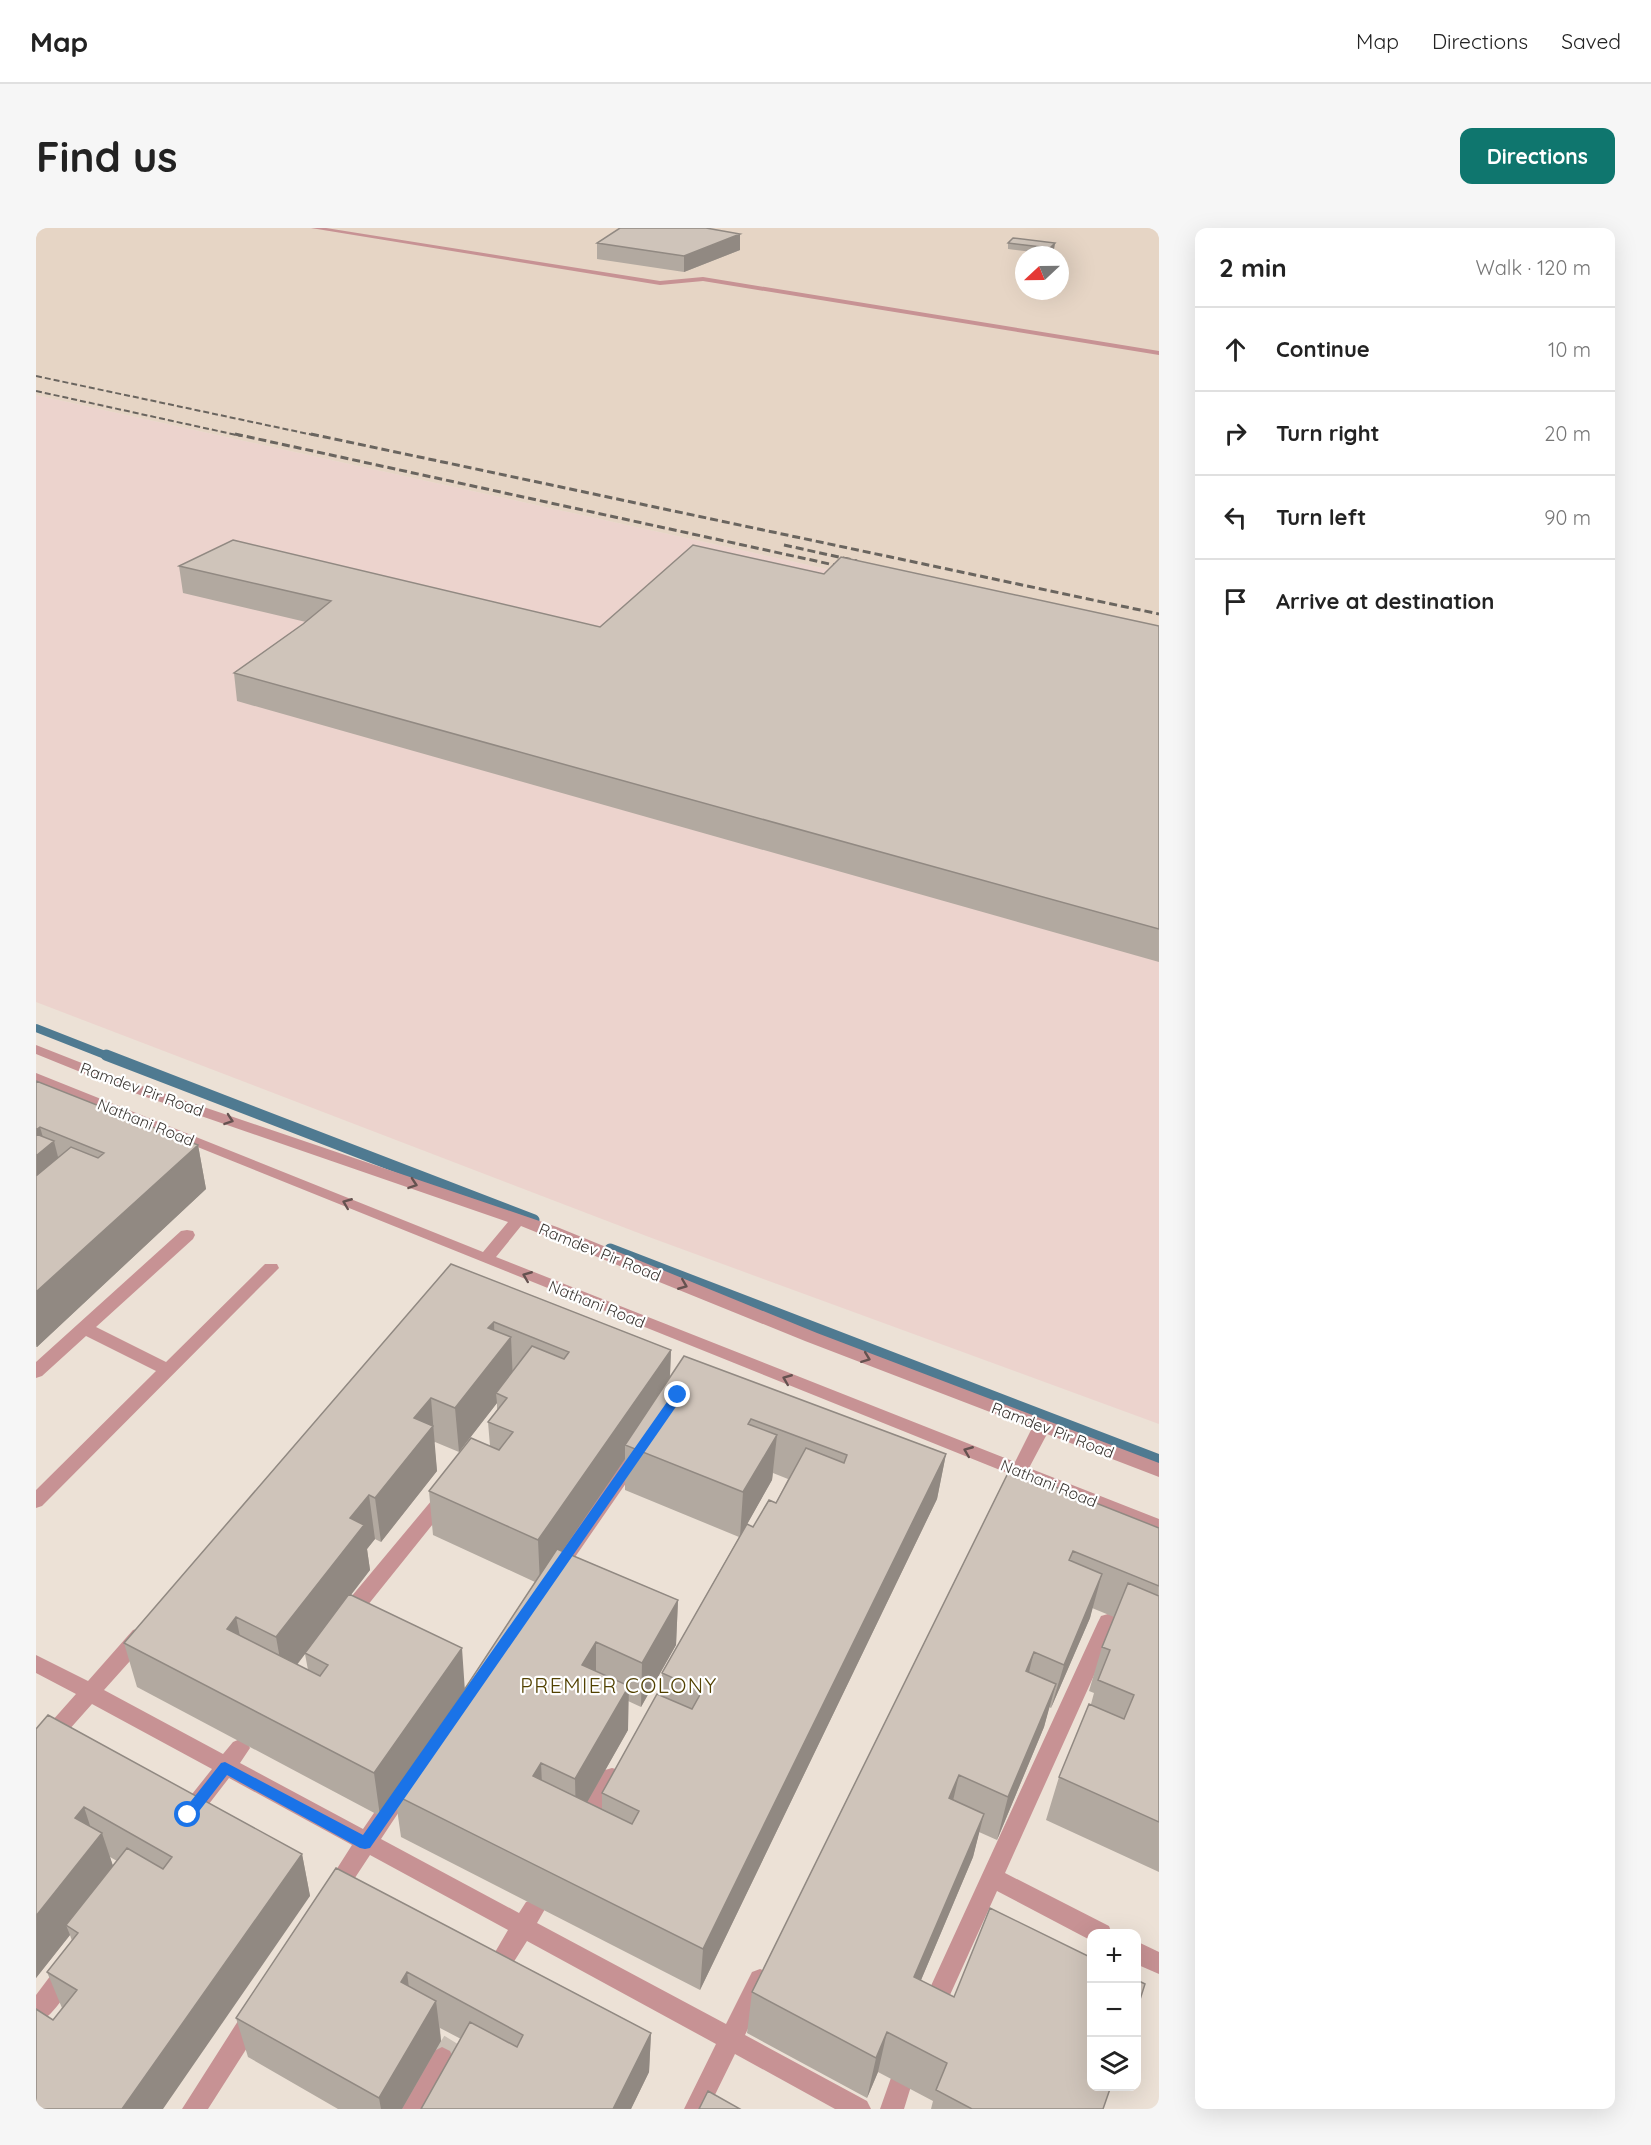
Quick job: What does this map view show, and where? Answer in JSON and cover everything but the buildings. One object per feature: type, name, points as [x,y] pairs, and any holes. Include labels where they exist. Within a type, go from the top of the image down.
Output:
[{"type":"street","points":[[314,228],[660,283],[703,279],[1159,353]]},
{"type":"street","name":"Ramdev Pir Road","points":[[36,1049],[126,1085],[551,1231],[811,1337],[1159,1470]]},
{"type":"street","points":[[39,1078],[65,1061]]},
{"type":"street","name":"Nathani Road","points":[[39,1078],[1159,1527]]},
{"type":"street","points":[[486,1259],[518,1220]]},
{"type":"street","points":[[36,1372],[187,1236]]},
{"type":"street","points":[[36,1501],[270,1268]]},
{"type":"street","points":[[84,1329],[168,1370]]},
{"type":"street","points":[[1020,1471],[1042,1426]]},
{"type":"street","points":[[549,1580],[644,1444]]},
{"type":"street","points":[[340,1625],[457,1482]]},
{"type":"street","points":[[931,2012],[1108,1622]]},
{"type":"street","points":[[36,1753],[152,1623]]},
{"type":"street","points":[[36,1663],[365,1843],[528,1919],[731,2039],[859,2109]]},
{"type":"street","points":[[188,1815],[240,1748]]},
{"type":"street","points":[[581,1828],[625,1756]]},
{"type":"street","points":[[327,1902],[419,1765]]},
{"type":"street","points":[[992,1877],[1091,1929]]},
{"type":"street","points":[[489,1982],[528,1919]]},
{"type":"street","points":[[1141,1954],[1159,1963]]},
{"type":"street","points":[[36,2013],[79,1957]]},
{"type":"street","points":[[696,2109],[768,1965]]},
{"type":"street","points":[[194,2109],[264,2001]]},
{"type":"street","points":[[413,2109],[442,2059]]},
{"type":"street","points":[[891,2109],[900,2083]]},
{"type":"shaded area","points":[[36,228],[1159,228],[1159,642],[36,395]]},
{"type":"shaded area","points":[[36,395],[1159,642],[1159,1424],[649,1237],[36,1002]]},
{"type":"waterway","points":[[36,1028],[110,1057]]},
{"type":"waterway","points":[[106,1055],[534,1220]]},
{"type":"waterway","points":[[610,1249],[1159,1460]]},
{"type":"tunnel","points":[[442,2059],[466,2021]]},
{"type":"railway","points":[[36,376],[318,436]]},
{"type":"railway","points":[[36,391],[241,436]]},
{"type":"railway","points":[[235,434],[848,568]]},
{"type":"railway","points":[[311,434],[1159,614]]},
{"type":"railway","points":[[784,545],[857,561]]},
{"type":"district","name":"PREMIER COLONY","points":[[619,1686]]},
{"type":"route","points":[[188,1815],[225,1768],[365,1843],[678,1395]]}]
